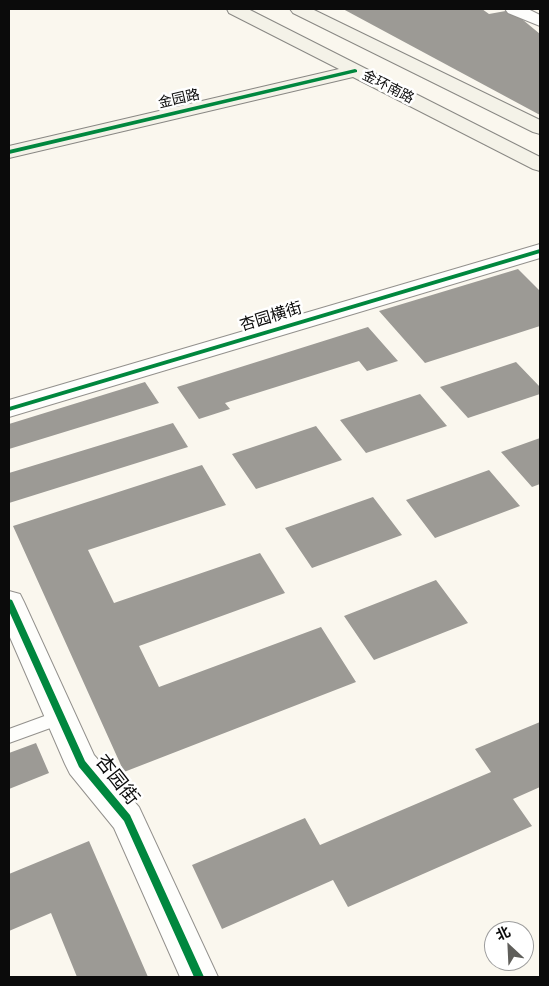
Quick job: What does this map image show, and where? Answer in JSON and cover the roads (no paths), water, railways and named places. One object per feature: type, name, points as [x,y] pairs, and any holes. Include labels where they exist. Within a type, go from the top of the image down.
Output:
[{"type":"main road","name":"金环南路","points":[[235,9],[540,165]]},
{"type":"main road","name":"金环南路","points":[[267,9],[540,145]]},
{"type":"main road","points":[[299,9],[332,17],[540,128]]},
{"type":"main road","name":"金园路","points":[[9,152],[355,71]]},
{"type":"street","points":[[514,9],[540,21]]},
{"type":"street","name":"杏园横街","points":[[9,409],[540,251]]},
{"type":"street","name":"杏园街","points":[[9,602],[82,764],[127,818],[199,977]]},
{"type":"lane","points":[[9,736],[61,717]]}]
